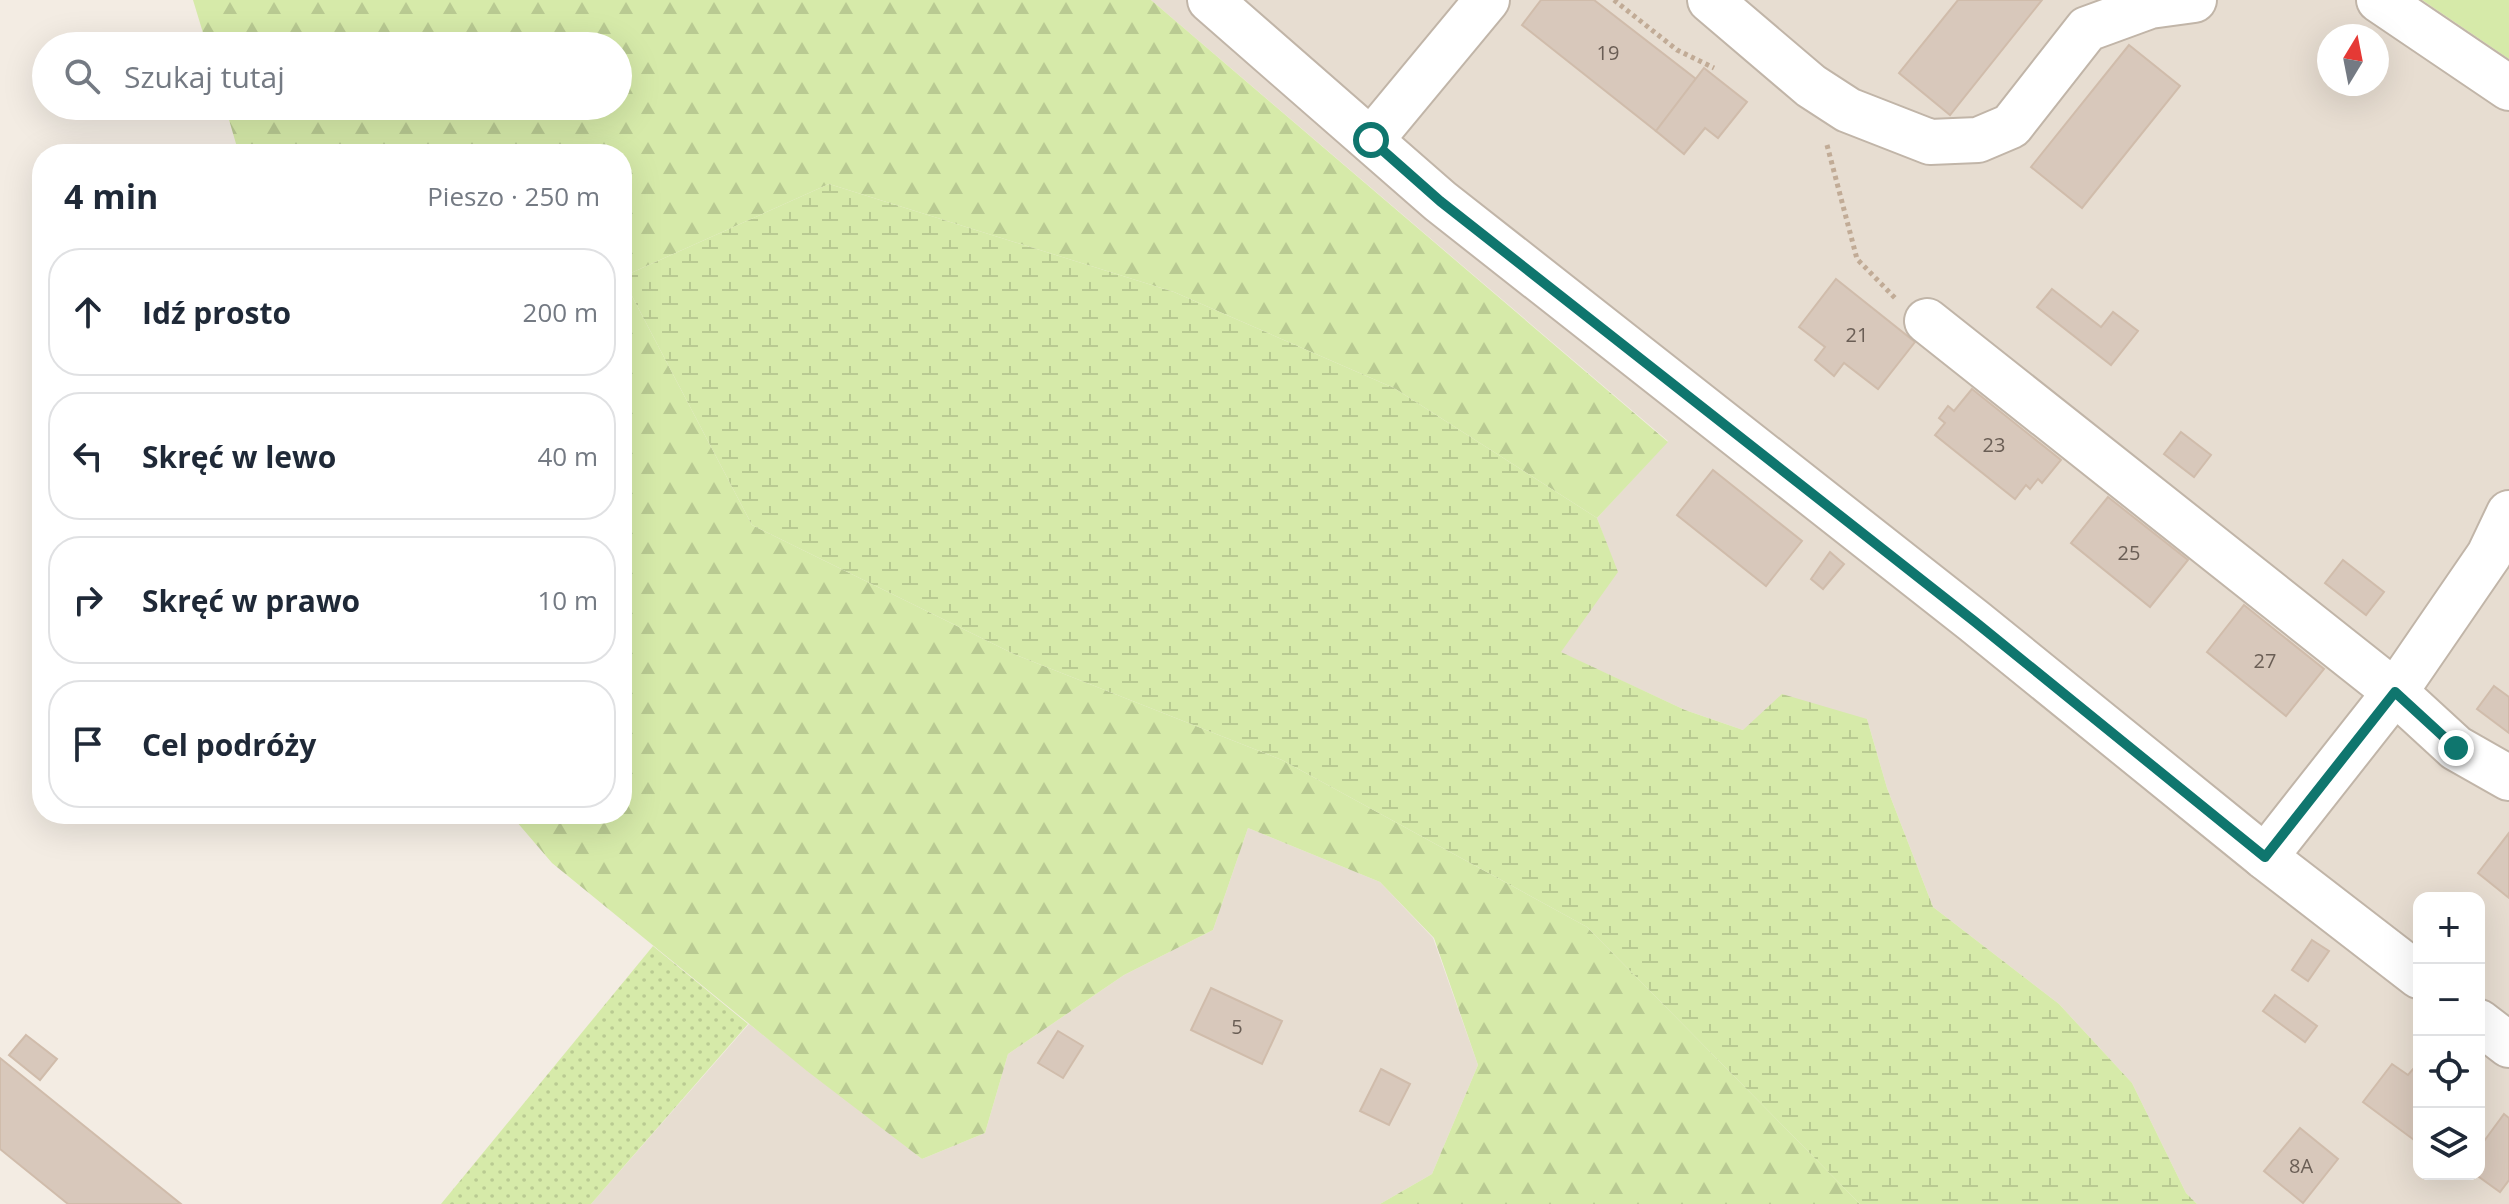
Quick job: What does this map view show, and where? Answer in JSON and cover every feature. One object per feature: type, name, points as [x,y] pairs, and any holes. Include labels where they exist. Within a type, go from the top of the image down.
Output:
[{"type":"street","points":[[1210,0],[1440,201],[2413,971]]},
{"type":"street","points":[[1371,140],[1487,0]]},
{"type":"street","points":[[1710,0],[1811,86],[1848,110],[1930,142],[1978,140],[2011,126],[2087,29],[2150,6],[2194,0]]},
{"type":"street","points":[[2379,0],[2509,88]]},
{"type":"street","points":[[1927,321],[2395,692],[2456,748],[2509,778]]},
{"type":"street","points":[[2265,857],[2395,692],[2489,555],[2509,513]]},
{"type":"street","points":[[2485,1027],[2509,1045]]},
{"type":"path","points":[[1614,0],[1677,50],[1714,68]]},
{"type":"path","points":[[1811,86],[1857,259],[1889,294],[1927,321]]},
{"type":"shaded area","points":[[1151,0],[2422,0],[2509,59],[2509,1204],[2197,1204],[2186,1193],[2132,1083],[2059,1004],[1933,907],[1887,788],[1867,719],[1743,730],[1685,710],[1560,652],[1617,572],[1597,518],[1668,441]]},
{"type":"shaded area","points":[[1248,828],[1380,882],[1433,938],[1478,1065],[1432,1174],[1380,1204],[591,1204],[749,1024],[922,1159],[985,1133],[1008,1054],[1124,975],[1213,930]]},
{"type":"green space","points":[[193,0],[1151,0],[1668,442],[1597,518],[1394,388],[1174,292],[829,184],[632,273],[632,144],[236,144],[229,120],[632,120],[632,32],[203,32]]},
{"type":"green space","points":[[2422,0],[2509,0],[2509,59]]},
{"type":"green space","points":[[829,184],[1174,292],[1394,388],[1597,518],[1618,572],[1561,652],[1685,710],[1743,730],[1782,694],[1867,719],[1887,788],[1933,907],[2059,1004],[2132,1083],[2186,1193],[2197,1204],[1860,1204],[1587,927],[1282,760],[1016,655],[752,525],[632,296],[632,273]]},
{"type":"green space","points":[[632,296],[752,525],[1016,655],[1282,760],[1587,927],[1860,1204],[1380,1204],[1432,1174],[1478,1065],[1434,938],[1380,882],[1248,828],[1213,930],[1124,975],[1008,1054],[985,1133],[922,1159],[807,1071],[552,863],[519,824],[632,824]]},
{"type":"green space","points":[[653,946],[748,1024],[591,1204],[441,1204]]},
{"type":"building","points":[[1541,0],[1594,0],[1696,79],[1656,131],[1522,25]]},
{"type":"building","points":[[1958,0],[2042,0],[1950,115],[1899,73]]},
{"type":"building","points":[[2129,45],[2180,86],[2082,208],[2031,167]]},
{"type":"building","points":[[1704,68],[1747,102],[1718,138],[1705,128],[1684,154],[1656,131]]},
{"type":"building","points":[[1836,279],[1915,342],[1878,389],[1844,363],[1834,376],[1815,360],[1825,347],[1799,327]]},
{"type":"building","points":[[2052,289],[2101,327],[2113,312],[2138,331],[2111,365],[2037,307]]},
{"type":"building","points":[[1972,389],[2061,460],[2042,483],[2038,479],[2030,489],[2026,485],[2015,499],[1935,435],[1945,423],[1939,418],[1948,406],[1954,411]]},
{"type":"building","points":[[2181,432],[2211,455],[2194,477],[2164,454]]},
{"type":"building","points":[[1713,470],[1802,541],[1766,586],[1677,515]]},
{"type":"building","points":[[2108,497],[2188,560],[2150,607],[2071,543]]},
{"type":"building","points":[[1830,552],[1844,564],[1823,589],[1811,579]]},
{"type":"building","points":[[2343,560],[2384,592],[2366,615],[2325,583]]},
{"type":"building","points":[[2244,605],[2324,669],[2286,716],[2207,652]]},
{"type":"building","points":[[2494,686],[2509,697],[2509,733],[2477,709]]},
{"type":"building","points":[[2509,833],[2509,898],[2478,873]]},
{"type":"building","points":[[2312,940],[2329,951],[2308,981],[2292,970]]},
{"type":"building","points":[[1211,988],[1282,1021],[1262,1064],[1191,1030]]},
{"type":"building","points":[[2275,995],[2317,1026],[2305,1042],[2263,1011]]},
{"type":"building","points":[[1058,1031],[1083,1046],[1063,1078],[1038,1063]]},
{"type":"building","points":[[26,1035],[57,1059],[40,1080],[9,1055]]},
{"type":"building","points":[[0,1058],[181,1204],[68,1204],[0,1149]]},
{"type":"building","points":[[2392,1064],[2408,1075],[2413,1069],[2413,1139],[2363,1102]]},
{"type":"building","points":[[1381,1069],[1410,1084],[1389,1125],[1360,1111]]},
{"type":"building","points":[[2504,1114],[2509,1118],[2509,1180],[2500,1192],[2483,1180],[2485,1140]]},
{"type":"building","points":[[2300,1128],[2338,1159],[2303,1203],[2264,1171]]},
{"type":"route","points":[[1371,140],[1440,201],[1974,621],[2265,857],[2395,692],[2456,748]]}]
